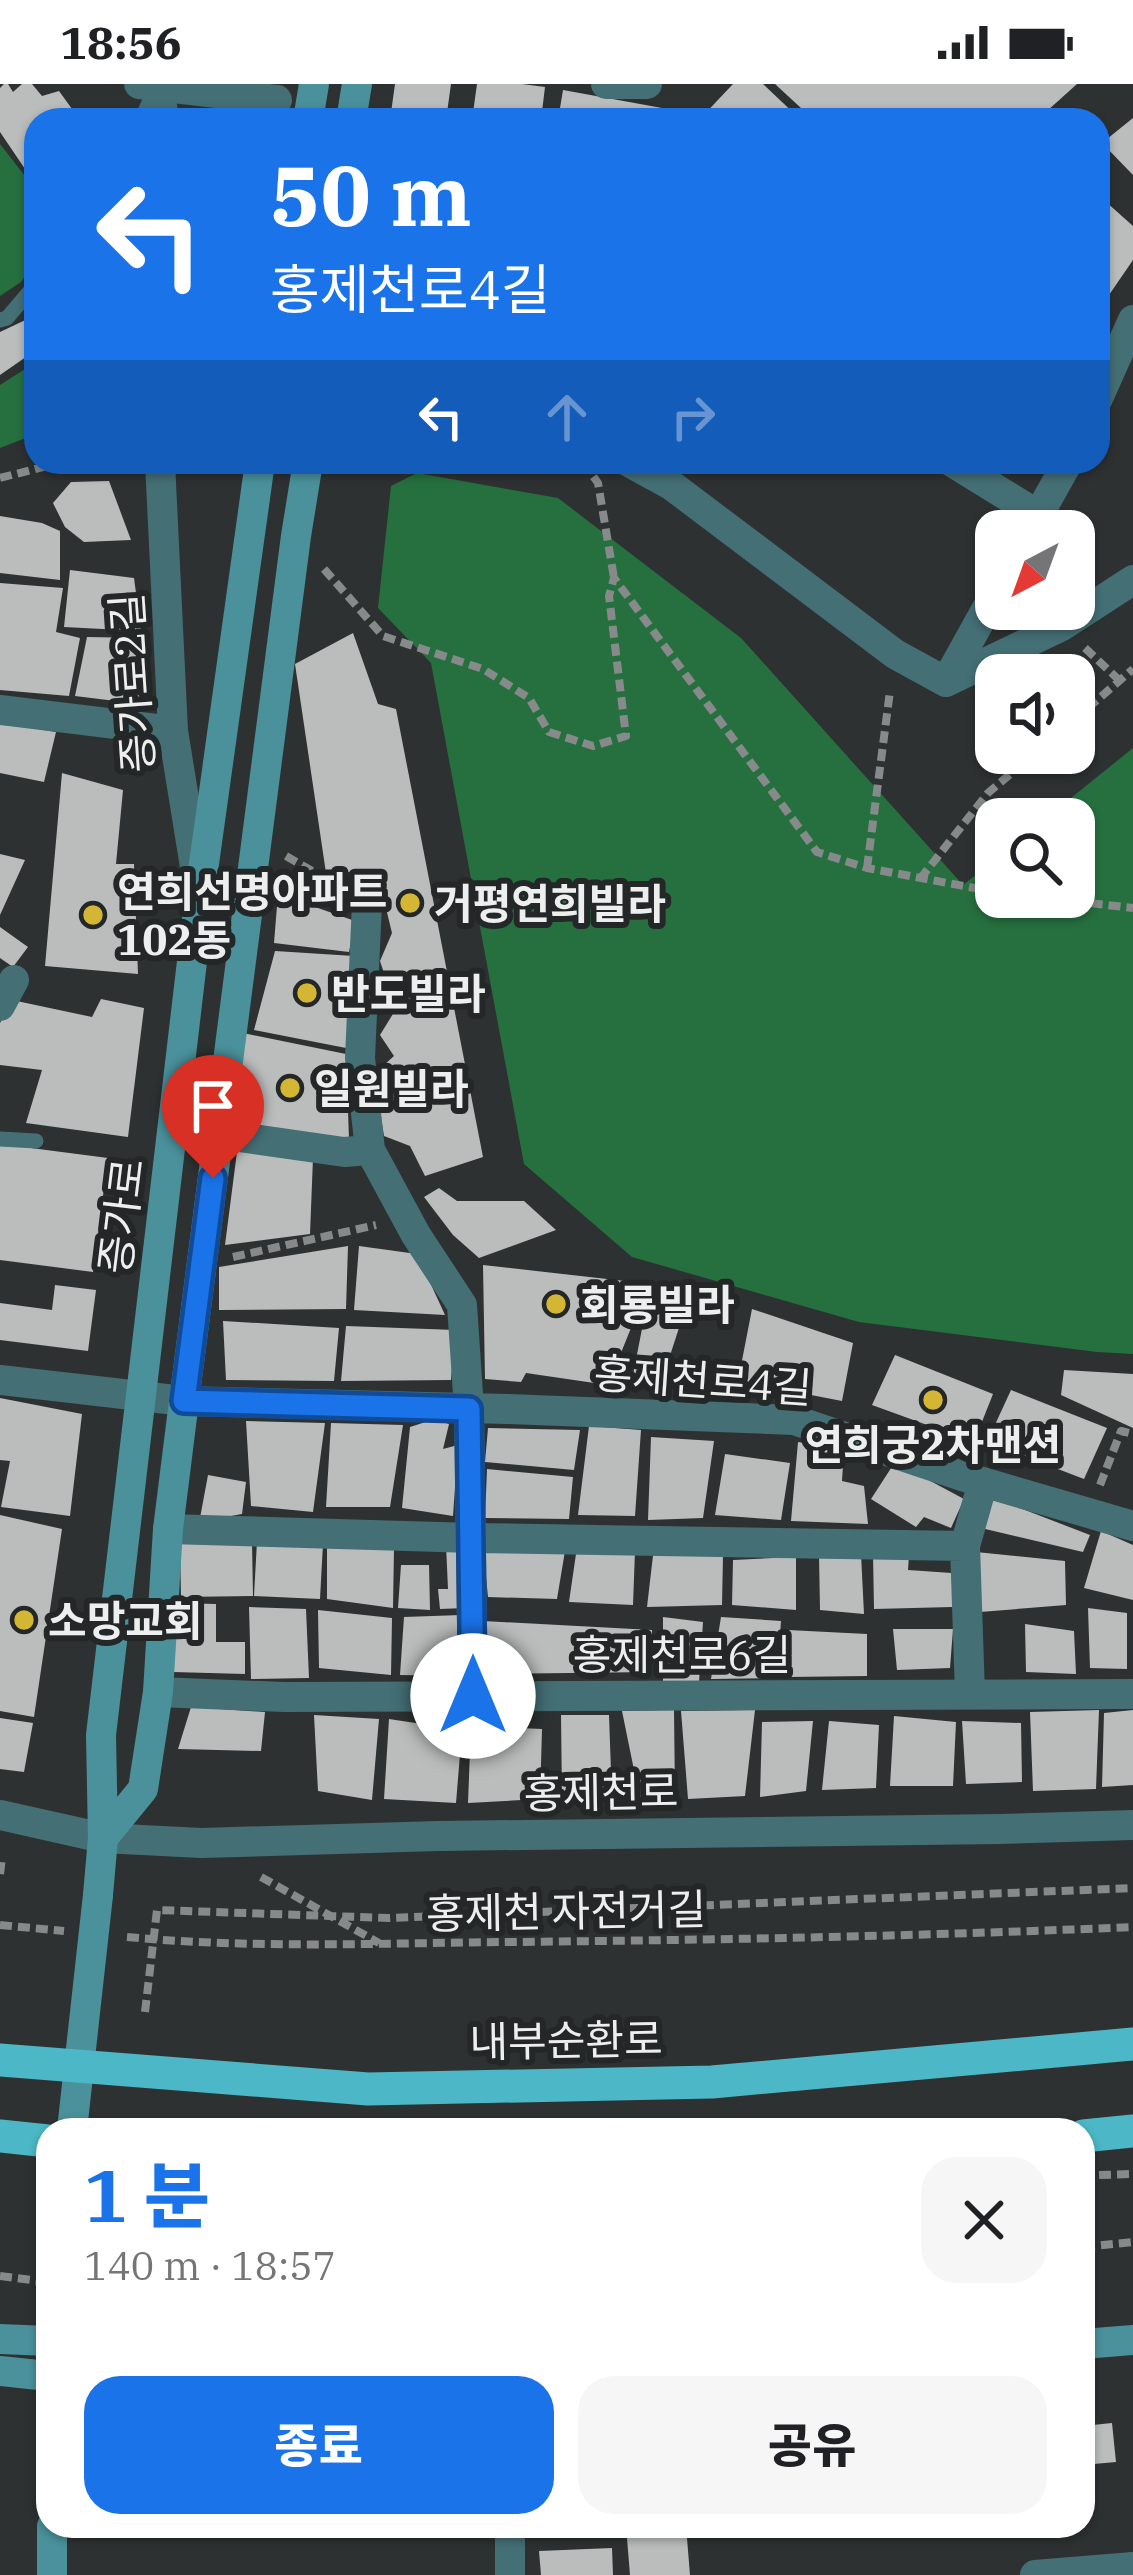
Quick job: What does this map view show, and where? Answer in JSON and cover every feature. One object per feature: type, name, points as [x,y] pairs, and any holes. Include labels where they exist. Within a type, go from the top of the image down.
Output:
[{"type":"highway","name":"내부순환로","points":[[0,2060],[368,2089],[712,2082],[1133,2044]]},
{"type":"highway","points":[[1095,2135],[1133,2131]]},
{"type":"highway","points":[[0,2136],[36,2139]]},
{"type":"main road","name":"증가로","points":[[73,2118],[103,1838],[101,1736],[200,897],[258,474]]},
{"type":"main road","name":"증가로","points":[[103,1838],[143,1789],[158,1692],[168,1529],[306,474]]},
{"type":"main road","points":[[0,2339],[36,2340]]},
{"type":"main road","points":[[1095,2343],[1133,2340]]},
{"type":"main road","points":[[0,2371],[36,2375]]},
{"type":"main road","points":[[52,2538],[52,2575]]},
{"type":"street","points":[[606,84],[647,84]]},
{"type":"street","points":[[151,85],[277,100]]},
{"type":"street","points":[[1110,371],[1133,320]]},
{"type":"street","name":"증가로2길","points":[[161,474],[172,731],[200,897]]},
{"type":"street","points":[[651,474],[895,654],[946,682]]},
{"type":"street","points":[[968,474],[1017,510]]},
{"type":"street","points":[[1041,510],[1061,474]]},
{"type":"street","points":[[946,682],[1062,626],[1133,580]]},
{"type":"street","points":[[946,682],[975,630]]},
{"type":"street","points":[[0,710],[172,731]]},
{"type":"street","points":[[368,903],[360,1058],[370,1150],[462,1305],[473,1538],[473,1696]]},
{"type":"street","points":[[218,1134],[344,1152],[370,1150]]},
{"type":"street","name":"홍제천로4길","points":[[0,1380],[184,1401],[794,1420],[1133,1526]]},
{"type":"street","points":[[970,1694],[965,1546],[983,1482]]},
{"type":"street","points":[[168,1529],[965,1546]]},
{"type":"street","name":"홍제천로6길","points":[[158,1692],[284,1697],[1133,1694]]},
{"type":"street","name":"홍제천로","points":[[0,1815],[103,1838],[201,1843],[1133,1825]]},
{"type":"street","points":[[510,2538],[510,2575]]},
{"type":"street","points":[[1035,2575],[1133,2567]]},
{"type":"lane","points":[[0,320],[24,298]]},
{"type":"lane","points":[[0,1139],[36,1141]]},
{"type":"path","points":[[296,536],[383,636],[483,669],[529,698],[549,732],[593,746],[626,736],[609,596],[614,578],[598,483],[592,474]]},
{"type":"path","points":[[614,578],[818,852],[867,868],[975,888]]},
{"type":"path","points":[[867,868],[895,654]]},
{"type":"path","points":[[1095,702],[1133,669]]},
{"type":"path","points":[[920,879],[988,793],[1010,774]]},
{"type":"path","points":[[258,839],[368,903]]},
{"type":"path","points":[[1095,904],[1133,908]]},
{"type":"path","points":[[203,1263],[407,1218]]},
{"type":"path","points":[[1089,1513],[1121,1431],[1133,1434]]},
{"type":"path","points":[[0,1874],[2,1858]]},
{"type":"path","points":[[256,1874],[380,1943]]},
{"type":"path","points":[[145,2012],[157,1910],[388,1918],[1133,1888]]},
{"type":"path","points":[[0,1925],[66,1931]]},
{"type":"path","name":"홍제천 자전거길","points":[[110,1936],[380,1943],[871,1938],[1133,1928]]},
{"type":"path","points":[[1095,2175],[1133,2174]]},
{"type":"path","points":[[1095,2246],[1133,2242]]},
{"type":"path","points":[[0,2276],[36,2280]]},
{"type":"green space","points":[[0,144],[24,175],[24,278],[0,296]]},
{"type":"green space","points":[[24,370],[24,439],[0,448],[0,385]]},
{"type":"green space","points":[[423,474],[558,498],[741,638],[963,885],[975,876],[975,918],[1095,918],[1095,798],[1071,798],[1133,748],[1133,1354],[859,1322],[632,1257],[524,1164],[431,663],[378,608],[391,486]]},
{"type":"pier","points":[[0,2008],[287,2034],[612,2039],[990,2025],[1133,2012],[1133,2158],[1095,2160],[1095,2118],[36,2118],[36,2166],[0,2162]]},
{"type":"building","points":[[8,84],[13,92],[22,84],[32,84],[42,96],[59,91],[71,108],[24,108],[24,168],[0,132],[0,88]]},
{"type":"building","points":[[395,84],[451,84],[448,108],[392,108]]},
{"type":"building","points":[[477,84],[545,87],[542,108],[474,108]]},
{"type":"building","points":[[733,84],[763,84],[788,108],[710,108]]},
{"type":"building","points":[[775,84],[1077,84],[1050,108],[801,108]]},
{"type":"building","points":[[563,90],[662,108],[560,108]]},
{"type":"building","points":[[1133,118],[1133,175],[1110,151],[1110,137]]},
{"type":"building","points":[[1110,205],[1133,226],[1133,260],[1110,294]]},
{"type":"building","points":[[24,321],[24,358],[0,375],[0,332]]},
{"type":"building","points":[[109,481],[131,540],[84,542],[65,527],[53,503],[71,482]]},
{"type":"building","points":[[0,516],[60,531],[60,580],[0,573]]},
{"type":"building","points":[[70,570],[134,578],[141,631],[64,627]]},
{"type":"building","points":[[0,583],[63,588],[56,632],[80,638],[69,696],[0,690]]},
{"type":"building","name":"거평연희빌라","points":[[353,633],[378,704],[396,709],[483,1157],[425,1176],[410,1146],[384,1136],[374,1074],[394,1056],[380,1035],[396,1009],[380,961],[392,933],[377,871],[326,873],[295,664]]},
{"type":"building","points":[[87,637],[145,638],[140,704],[75,696]]},
{"type":"building","points":[[0,723],[56,732],[44,782],[0,773]]},
{"type":"building","name":"연희선명아파트 102동","points":[[62,773],[123,790],[116,864],[134,864],[138,974],[45,966]]},
{"type":"building","points":[[0,854],[25,860],[0,915]]},
{"type":"building","points":[[278,894],[355,921],[349,952],[274,943]]},
{"type":"building","points":[[0,927],[28,947],[13,967],[0,958]]},
{"type":"building","name":"반도빌라","points":[[275,951],[354,956],[346,1048],[254,1030]]},
{"type":"building","points":[[101,999],[144,1008],[128,1137],[26,1123],[42,1070],[0,1065],[0,1023],[12,1000],[92,1017]]},
{"type":"building","name":"일원빌라","points":[[243,1033],[346,1054],[349,1139],[227,1123]]},
{"type":"building","points":[[0,1144],[108,1158],[93,1272],[0,1260]]},
{"type":"building","points":[[238,1144],[313,1158],[310,1234],[225,1245]]},
{"type":"building","points":[[439,1188],[457,1201],[524,1201],[556,1230],[479,1258],[453,1235],[424,1197]]},
{"type":"building","points":[[348,1246],[346,1309],[219,1310],[219,1267]]},
{"type":"building","points":[[359,1246],[417,1254],[445,1315],[354,1310]]},
{"type":"building","name":"회룡빌라","points":[[483,1265],[625,1281],[631,1328],[608,1385],[526,1373],[521,1382],[485,1379]]},
{"type":"building","points":[[55,1285],[96,1290],[88,1351],[0,1340],[0,1303],[52,1310]]},
{"type":"building","points":[[650,1288],[689,1297],[665,1371],[668,1392],[631,1385]]},
{"type":"building","points":[[752,1309],[853,1343],[842,1401],[738,1381]]},
{"type":"building","points":[[223,1321],[339,1328],[334,1381],[226,1380]]},
{"type":"building","points":[[346,1326],[455,1330],[451,1380],[341,1381]]},
{"type":"building","name":"연희궁2차맨션","points":[[895,1355],[993,1394],[974,1442],[872,1405]]},
{"type":"building","points":[[1064,1370],[1133,1374],[1133,1428],[1061,1395]]},
{"type":"building","points":[[1011,1390],[1107,1428],[1084,1479],[987,1442]]},
{"type":"building","points":[[0,1398],[82,1414],[70,1516],[1,1507],[10,1461],[0,1460]]},
{"type":"building","points":[[435,1419],[449,1424],[443,1449],[458,1445],[453,1516],[402,1508],[410,1427]]},
{"type":"building","points":[[246,1421],[325,1423],[313,1512],[251,1506]]},
{"type":"building","points":[[331,1423],[403,1425],[390,1507],[326,1507]]},
{"type":"building","points":[[589,1426],[641,1430],[635,1516],[578,1515]]},
{"type":"building","points":[[488,1428],[580,1430],[574,1470],[485,1462]]},
{"type":"building","points":[[651,1437],[714,1441],[703,1518],[648,1520]]},
{"type":"building","points":[[798,1442],[844,1449],[842,1481],[864,1486],[868,1524],[791,1521]]},
{"type":"building","points":[[725,1454],[790,1463],[781,1520],[715,1515]]},
{"type":"building","points":[[895,1462],[964,1499],[951,1528],[924,1517],[916,1527],[871,1499]]},
{"type":"building","points":[[487,1469],[573,1477],[569,1519],[485,1518]]},
{"type":"building","points":[[208,1475],[246,1482],[242,1514],[200,1518]]},
{"type":"building","points":[[994,1498],[1090,1535],[1083,1552],[981,1528]]},
{"type":"building","name":"소망교회","points":[[0,1515],[62,1529],[34,1717],[0,1711]]},
{"type":"building","points":[[1101,1531],[1133,1545],[1133,1600],[1084,1588]]},
{"type":"building","points":[[257,1541],[323,1544],[320,1599],[254,1596]]},
{"type":"building","points":[[252,1542],[253,1596],[181,1597],[180,1543]]},
{"type":"building","points":[[446,1545],[466,1546],[465,1608],[440,1609],[438,1589],[448,1589]]},
{"type":"building","points":[[566,1545],[557,1599],[488,1597],[483,1547]]},
{"type":"building","points":[[327,1546],[394,1548],[393,1608],[327,1599]]},
{"type":"building","points":[[577,1547],[635,1551],[633,1605],[569,1602]]},
{"type":"building","points":[[654,1547],[723,1556],[722,1605],[647,1607]]},
{"type":"building","points":[[976,1552],[1065,1561],[1066,1605],[980,1612]]},
{"type":"building","points":[[861,1554],[864,1614],[820,1610],[819,1555]]},
{"type":"building","points":[[873,1554],[909,1555],[908,1570],[952,1573],[952,1607],[874,1609]]},
{"type":"building","points":[[796,1557],[796,1610],[732,1605],[733,1560]]},
{"type":"building","points":[[401,1565],[429,1565],[430,1610],[398,1608]]},
{"type":"building","points":[[174,1603],[216,1604],[216,1642],[245,1642],[245,1674],[173,1672]]},
{"type":"building","points":[[249,1607],[306,1609],[309,1678],[251,1679]]},
{"type":"building","points":[[1088,1608],[1127,1613],[1127,1669],[1090,1668]]},
{"type":"building","points":[[318,1610],[392,1618],[391,1675],[319,1668]]},
{"type":"building","points":[[461,1615],[453,1676],[400,1675],[404,1617]]},
{"type":"building","points":[[663,1617],[703,1622],[699,1682],[663,1683]]},
{"type":"building","points":[[721,1617],[781,1621],[777,1678],[711,1679]]},
{"type":"building","points":[[483,1621],[652,1630],[651,1672],[488,1674]]},
{"type":"building","points":[[1025,1624],[1074,1631],[1076,1674],[1026,1672]]},
{"type":"building","points":[[893,1629],[953,1629],[950,1668],[897,1670]]},
{"type":"building","points":[[788,1630],[867,1634],[867,1676],[787,1677]]},
{"type":"building","points":[[191,1707],[265,1712],[261,1751],[178,1749]]},
{"type":"building","points":[[674,1710],[675,1794],[624,1798],[622,1778],[634,1770],[622,1711]]},
{"type":"building","points":[[755,1710],[745,1796],[688,1799],[681,1711]]},
{"type":"building","points":[[1099,1710],[1096,1789],[1033,1791],[1030,1712]]},
{"type":"building","points":[[1133,1710],[1133,1785],[1102,1787],[1104,1713]]},
{"type":"building","points":[[314,1715],[379,1719],[372,1800],[318,1791]]},
{"type":"building","points":[[561,1715],[609,1715],[612,1799],[562,1798]]},
{"type":"building","points":[[894,1716],[956,1722],[953,1786],[890,1786]]},
{"type":"building","points":[[0,1718],[33,1723],[24,1772],[0,1769]]},
{"type":"building","points":[[389,1719],[462,1730],[456,1803],[384,1799]]},
{"type":"building","points":[[813,1721],[806,1791],[760,1797],[762,1722]]},
{"type":"building","points":[[829,1721],[879,1725],[876,1788],[822,1790]]},
{"type":"building","points":[[962,1721],[1021,1723],[1022,1782],[966,1784]]},
{"type":"building","points":[[471,1726],[542,1729],[540,1799],[468,1803]]},
{"type":"building","points":[[1112,2423],[1116,2462],[1095,2464],[1095,2425]]},
{"type":"building","points":[[627,2538],[687,2538],[690,2575],[630,2575]]},
{"type":"building","points":[[612,2548],[613,2575],[541,2575],[539,2551]]},
{"type":"place","name":"거평연희빌라","points":[[410,903]]},
{"type":"place","name":"연희선명아파트 102동","points":[[93,915]]},
{"type":"place","name":"반도빌라","points":[[307,993]]},
{"type":"place","name":"일원빌라","points":[[290,1088]]},
{"type":"place","name":"회룡빌라","points":[[556,1304]]},
{"type":"place","name":"연희궁2차맨션","points":[[933,1400]]},
{"type":"place","name":"소망교회","points":[[24,1620]]},
{"type":"route","points":[[213,1178],[184,1401],[469,1409],[473,1696]]}]
